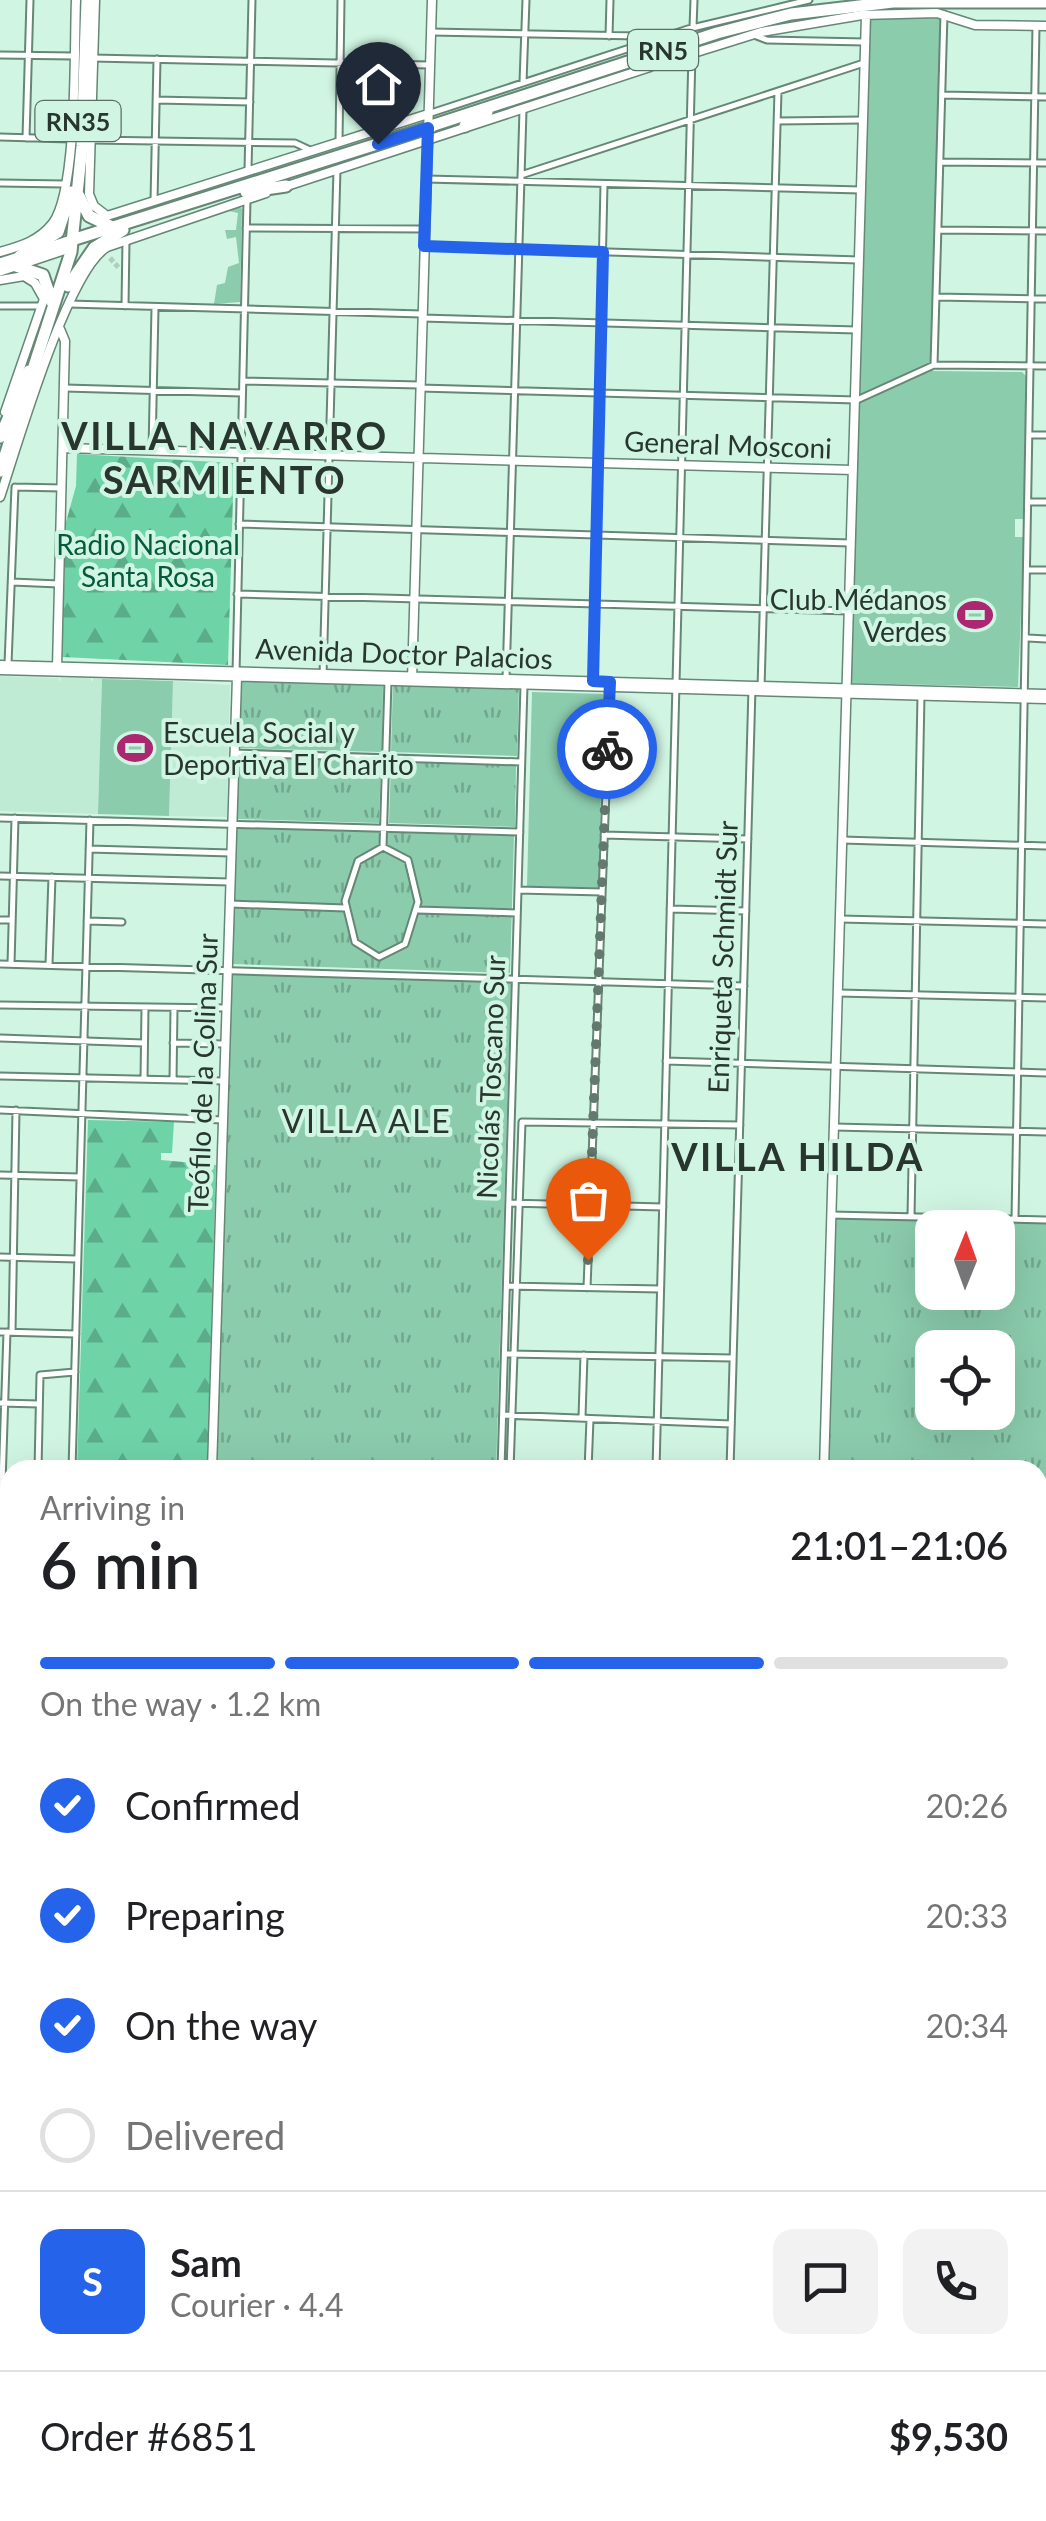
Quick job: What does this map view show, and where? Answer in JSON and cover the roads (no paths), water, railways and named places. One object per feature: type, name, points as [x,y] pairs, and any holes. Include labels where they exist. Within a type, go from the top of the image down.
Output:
[{"type":"highway","name":"RN35","points":[[0,454],[70,244],[78,168],[82,0]]},
{"type":"highway","name":"RN5","points":[[122,228],[151,210],[267,180],[428,127],[466,120],[498,104],[717,32],[792,14],[876,2],[1046,2]]},
{"type":"highway","points":[[546,76],[584,76],[670,60]]},
{"type":"highway","points":[[7,264],[50,240],[62,226],[90,123]]},
{"type":"highway","name":"RN35","points":[[0,471],[56,326],[78,168]]},
{"type":"highway","points":[[151,210],[226,180]]},
{"type":"highway","name":"RN5","points":[[70,244],[228,196],[267,180]]},
{"type":"highway","points":[[79,182],[80,202],[88,216],[106,226],[122,228]]},
{"type":"highway","points":[[228,196],[286,186]]},
{"type":"highway","points":[[56,326],[83,261],[122,228]]},
{"type":"highway","points":[[7,264],[30,267],[43,275],[47,304]]},
{"type":"highway","points":[[0,437],[29,371]]},
{"type":"highway","points":[[6,490],[27,394]]},
{"type":"main road","points":[[0,280],[7,264],[70,244]]},
{"type":"street","points":[[26,138],[30,0]]},
{"type":"street","points":[[0,280],[7,264],[55,219],[70,139],[74,56],[82,0]]},
{"type":"street","points":[[95,0],[90,199],[122,228],[126,306]]},
{"type":"street","points":[[248,173],[252,0]]},
{"type":"street","points":[[338,143],[342,0]]},
{"type":"street","points":[[412,679],[432,0]]},
{"type":"street","points":[[524,83],[526,0]]},
{"type":"street","points":[[609,36],[610,0]]},
{"type":"street","points":[[693,28],[694,0]]},
{"type":"street","points":[[4,668],[11,582],[6,490],[56,326],[84,269],[122,228],[246,200],[337,169],[524,83],[693,28],[809,0]]},
{"type":"street","points":[[934,365],[944,14]]},
{"type":"street","points":[[466,120],[524,108],[752,34],[866,15],[944,14],[972,25],[1041,26],[1034,163],[1015,1219],[1046,1220]]},
{"type":"street","points":[[824,1460],[866,15]]},
{"type":"street","points":[[430,32],[639,36],[650,42]]},
{"type":"street","points":[[752,34],[765,40],[865,42]]},
{"type":"street","points":[[656,1460],[692,53]]},
{"type":"street","points":[[0,55],[74,56]]},
{"type":"street","points":[[92,58],[430,65]]},
{"type":"street","points":[[151,210],[156,60]]},
{"type":"street","points":[[521,178],[864,63]]},
{"type":"street","name":"Enriqueta Schmidt Sur","points":[[730,1460],[748,839],[764,609],[778,92]]},
{"type":"street","points":[[942,96],[1046,97]]},
{"type":"street","points":[[156,100],[250,102]]},
{"type":"street","points":[[506,682],[524,108]]},
{"type":"street","points":[[777,120],[863,120]]},
{"type":"street","points":[[226,180],[338,143],[428,127]]},
{"type":"street","points":[[0,138],[70,139]]},
{"type":"street","points":[[90,140],[299,144],[313,152]]},
{"type":"street","points":[[940,162],[1046,163]]},
{"type":"street","points":[[323,676],[337,169]]},
{"type":"street","points":[[426,179],[521,178],[604,184],[861,190]]},
{"type":"street","points":[[0,183],[64,184]]},
{"type":"street","points":[[593,684],[604,184]]},
{"type":"street","points":[[236,674],[246,200]]},
{"type":"street","points":[[246,228],[425,229]]},
{"type":"street","points":[[938,230],[1046,232]]},
{"type":"street","points":[[424,246],[859,260]]},
{"type":"street","points":[[106,248],[110,258]]},
{"type":"street","points":[[119,268],[126,272]]},
{"type":"street","points":[[936,297],[1046,298]]},
{"type":"street","points":[[0,306],[47,304],[0,427]]},
{"type":"street","points":[[69,304],[857,330]]},
{"type":"street","points":[[152,450],[155,307]]},
{"type":"street","points":[[56,326],[65,339],[57,669]]},
{"type":"street","points":[[242,381],[855,400],[934,365],[1046,366]]},
{"type":"street","points":[[64,388],[242,392]]},
{"type":"street","points":[[1031,434],[1046,435]]},
{"type":"street","name":"General Mosconi","points":[[62,448],[853,470]]},
{"type":"street","points":[[6,490],[62,488]]},
{"type":"street","points":[[1030,502],[1046,502]]},
{"type":"street","points":[[238,524],[851,542]]},
{"type":"street","points":[[1029,570],[1046,570]]},
{"type":"street","points":[[11,582],[59,584]]},
{"type":"street","points":[[237,594],[849,611]]},
{"type":"street","points":[[1028,638],[1046,638]]},
{"type":"street","name":"Avenida Doctor Palacios","points":[[4,668],[593,684]]},
{"type":"street","name":"Teófilo de la Colina Sur","points":[[212,1460],[236,674]]},
{"type":"street","name":"Avenida Doctor Palacios","points":[[323,676],[412,679]]},
{"type":"street","points":[[383,847],[388,681]]},
{"type":"street","name":"Avenida Doctor Palacios","points":[[506,682],[1046,697]]},
{"type":"street","points":[[587,1288],[610,684]]},
{"type":"street","name":"Nicolás Toscano Sur","points":[[502,1460],[524,685]]},
{"type":"street","points":[[911,1217],[921,693]]},
{"type":"street","points":[[234,753],[522,762]]},
{"type":"street","points":[[0,818],[520,832]]},
{"type":"street","points":[[12,964],[15,818]]},
{"type":"street","points":[[72,1460],[90,820]]},
{"type":"street","points":[[604,835],[748,839]]},
{"type":"street","points":[[842,840],[1046,846]]},
{"type":"street","points":[[383,847],[399,852],[412,866],[418,910],[405,944],[379,957],[355,942],[345,908],[354,866],[366,852],[383,847]]},
{"type":"street","points":[[89,849],[231,852]]},
{"type":"street","points":[[0,876],[230,882]]},
{"type":"street","points":[[50,965],[52,877]]},
{"type":"street","points":[[518,890],[602,892]]},
{"type":"street","points":[[230,904],[345,908]]},
{"type":"street","points":[[670,909],[746,911]]},
{"type":"street","points":[[418,910],[518,913]]},
{"type":"street","points":[[840,919],[1046,924]]},
{"type":"street","points":[[0,920],[12,920]]},
{"type":"street","points":[[87,921],[122,922]]},
{"type":"street","points":[[379,957],[379,974]]},
{"type":"street","points":[[0,964],[744,986]]},
{"type":"street","points":[[838,993],[1046,998]]},
{"type":"street","points":[[0,1005],[226,1008]]},
{"type":"street","points":[[144,1079],[145,1006]]},
{"type":"street","points":[[172,1080],[174,1007]]},
{"type":"street","points":[[0,1038],[144,1043]]},
{"type":"street","points":[[173,1043],[225,1044]]},
{"type":"street","points":[[666,1062],[1046,1072]]},
{"type":"street","points":[[0,1076],[224,1081]]},
{"type":"street","points":[[0,1110],[223,1120]]},
{"type":"street","points":[[4,1460],[2,1403],[14,1257],[16,1110]]},
{"type":"street","name":"Nicolás Toscano Sur","points":[[510,1460],[522,1122],[594,1122]]},
{"type":"street","points":[[594,1122],[740,1126]]},
{"type":"street","points":[[834,1127],[1046,1132]]},
{"type":"street","points":[[0,1175],[80,1177]]},
{"type":"street","points":[[509,1203],[662,1207]]},
{"type":"street","points":[[831,1215],[915,1217]]},
{"type":"street","points":[[0,1256],[78,1258]]},
{"type":"street","points":[[507,1286],[660,1289]]},
{"type":"street","points":[[6,1332],[76,1334]]},
{"type":"street","points":[[505,1354],[733,1358]]},
{"type":"street","points":[[584,1355],[588,1460]]},
{"type":"street","points":[[38,1460],[42,1372],[75,1372]]},
{"type":"street","points":[[2,1403],[39,1404]]},
{"type":"street","points":[[503,1415],[732,1424]]},
{"type":"tunnel","points":[[110,258],[119,268]]},
{"type":"place","name":"Club Médanos Verdes","points":[[975,615]]},
{"type":"place","name":"Escuela Social y Deportiva El Charito","points":[[135,748]]},
{"type":"district","name":"VILLA NAVARRO SARMIENTO","points":[[225,457]]},
{"type":"district","name":"VILLA ALE","points":[[367,1120]]},
{"type":"district","name":"VILLA HILDA","points":[[798,1156]]},
{"type":"park label","name":"Radio Nacional Santa Rosa","points":[[148,560]]}]
